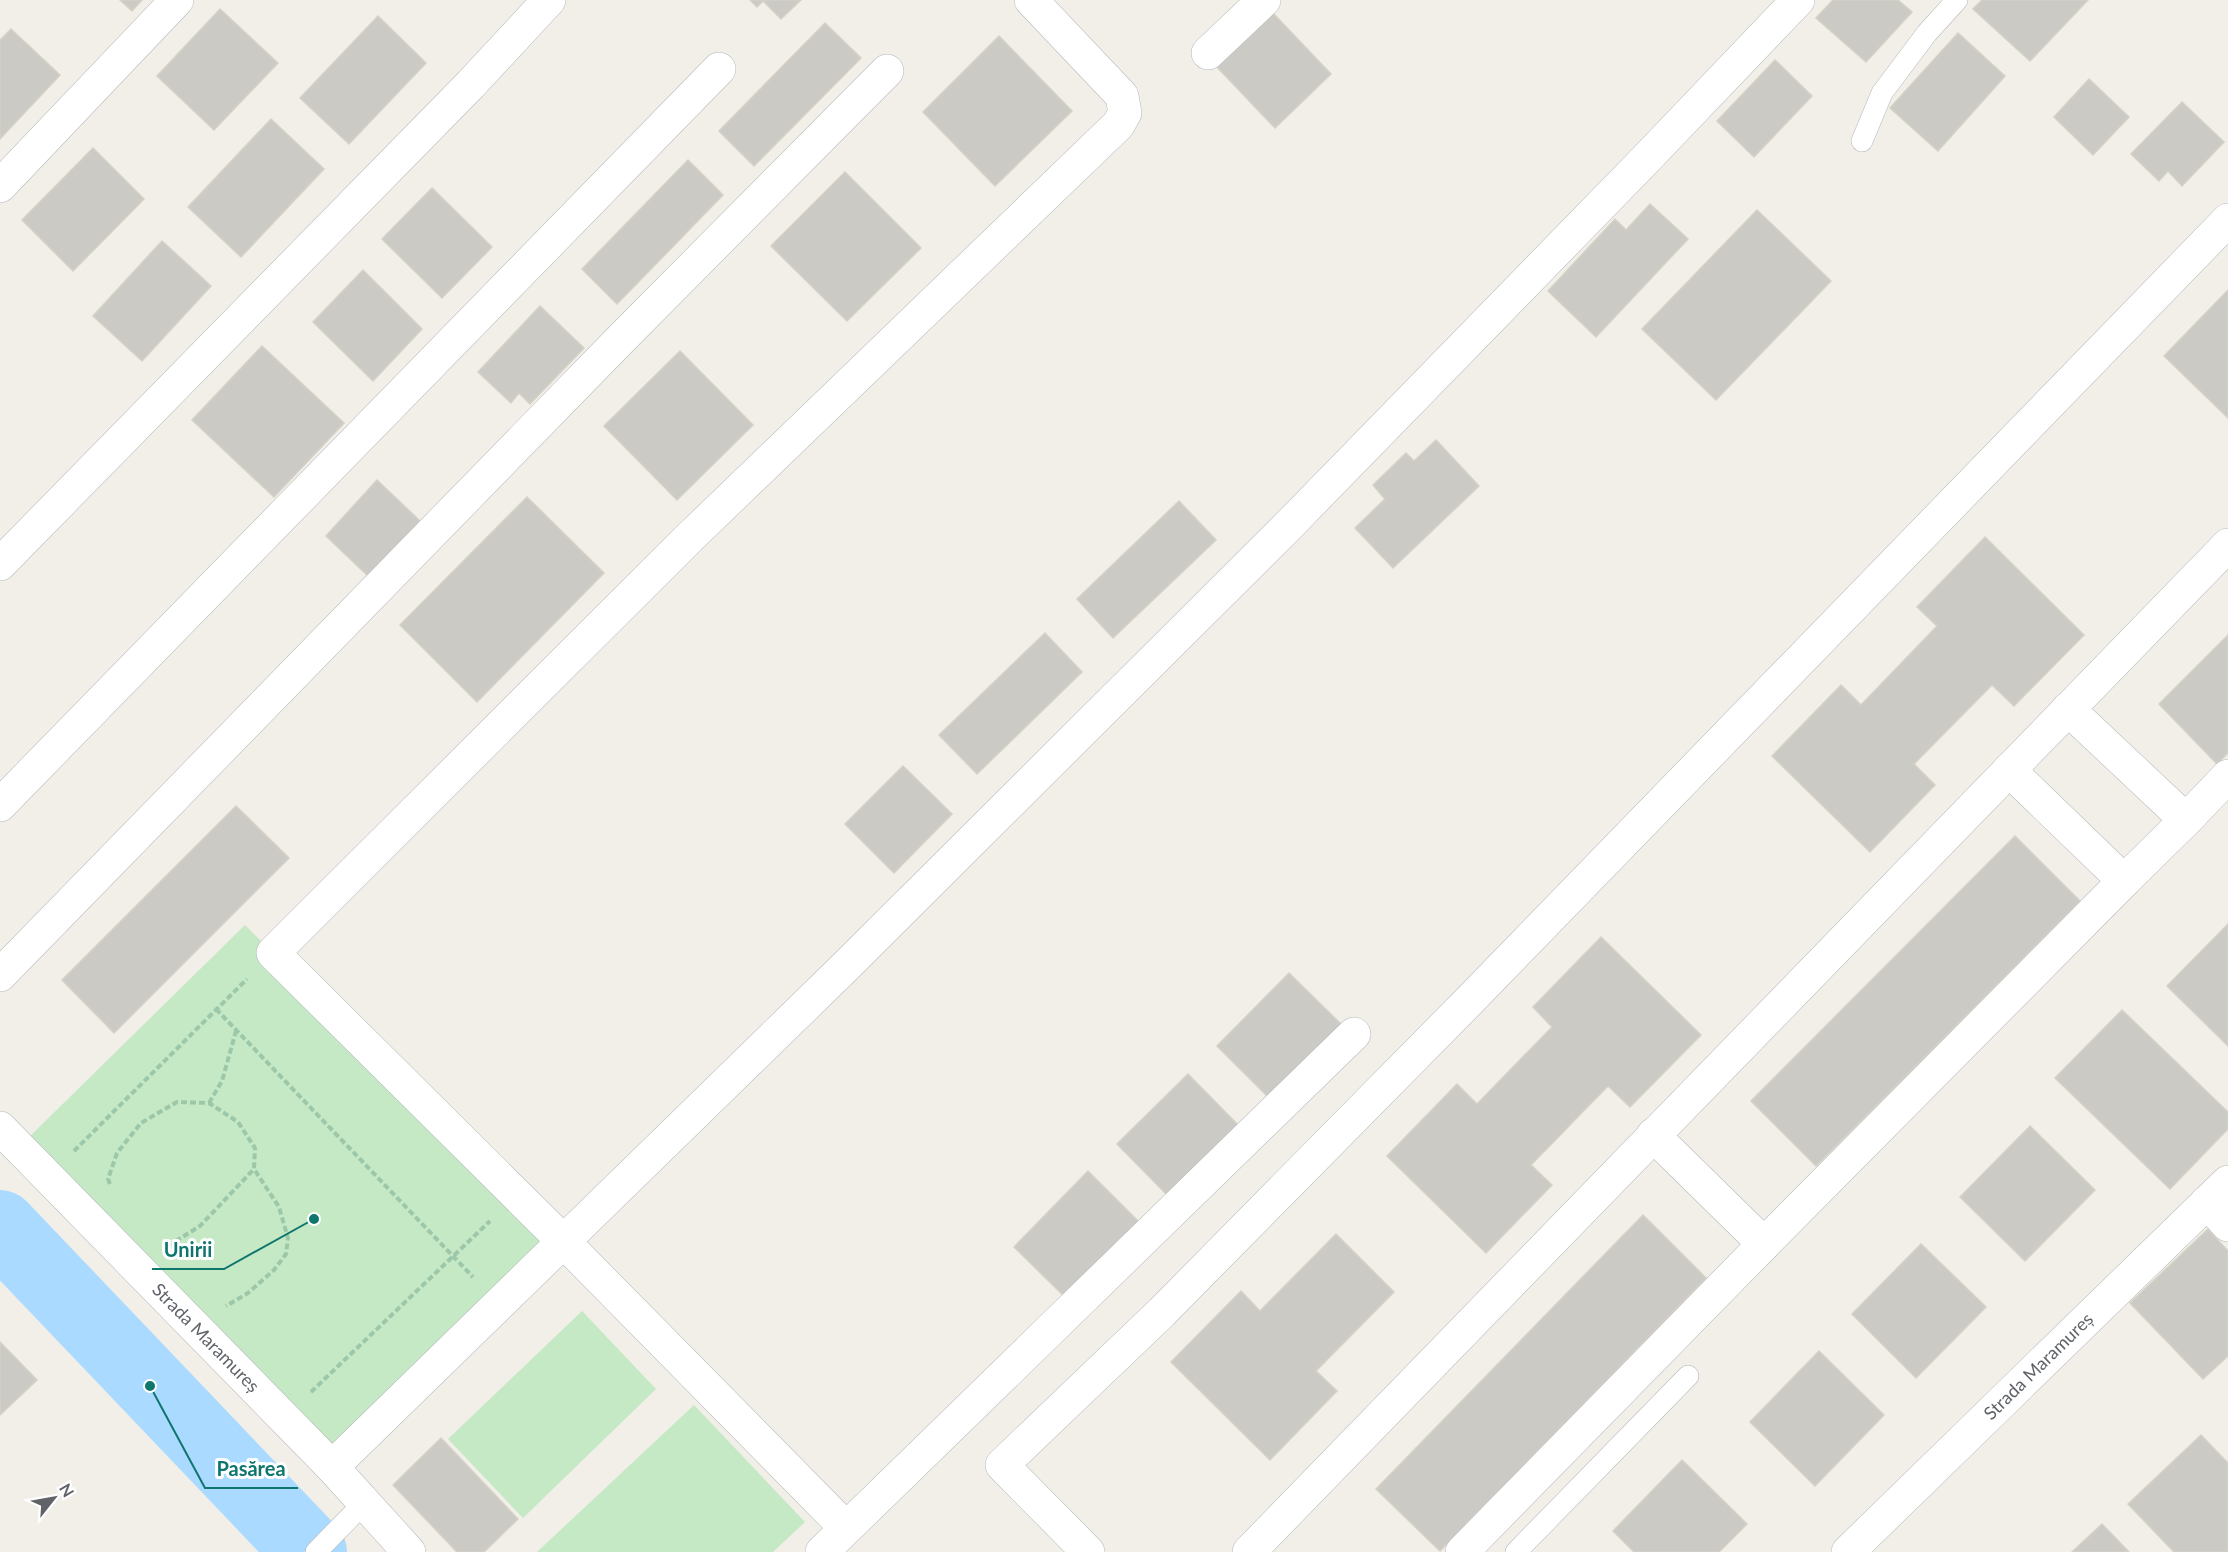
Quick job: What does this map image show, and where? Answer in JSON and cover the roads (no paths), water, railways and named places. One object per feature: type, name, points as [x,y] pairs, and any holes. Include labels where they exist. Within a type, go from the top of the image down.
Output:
[{"type":"street","points":[[0,186],[177,0]]},
{"type":"street","points":[[0,564],[462,93],[549,0]]},
{"type":"street","points":[[846,1528],[564,1242],[273,953],[687,540],[1118,125],[1125,113],[1122,96],[1030,0]]},
{"type":"street","points":[[1208,53],[1264,0]]},
{"type":"street","points":[[332,1467],[845,967],[1290,524],[1798,0]]},
{"type":"street","points":[[0,805],[719,69]]},
{"type":"street","points":[[0,975],[887,70]]},
{"type":"street","points":[[1088,1552],[1002,1465],[1162,1312],[1454,1017],[2228,220]]},
{"type":"street","points":[[1249,1552],[2228,546]]},
{"type":"street","points":[[2068,709],[2186,820]]},
{"type":"street","points":[[2009,770],[2124,881]]},
{"type":"street","points":[[1462,1552],[2228,776]]},
{"type":"street","points":[[822,1552],[1354,1034]]},
{"type":"street","name":"Strada Maramureș","points":[[0,1128],[332,1467],[362,1505],[409,1552]]},
{"type":"street","points":[[1653,1135],[1764,1244]]},
{"type":"street","name":"Strada Maramureș","points":[[1848,1552],[2221,1203]]},
{"type":"lane","points":[[1862,141],[1882,93],[1927,33],[1957,0]]},
{"type":"lane","points":[[1516,1552],[1688,1376]]},
{"type":"lane","points":[[316,1552],[362,1505]]},
{"type":"waterway","points":[[0,1227],[310,1552]]},
{"type":"place","name":"Unirii","points":[[314,1219]]},
{"type":"place","name":"Pasărea","points":[[150,1386]]}]
